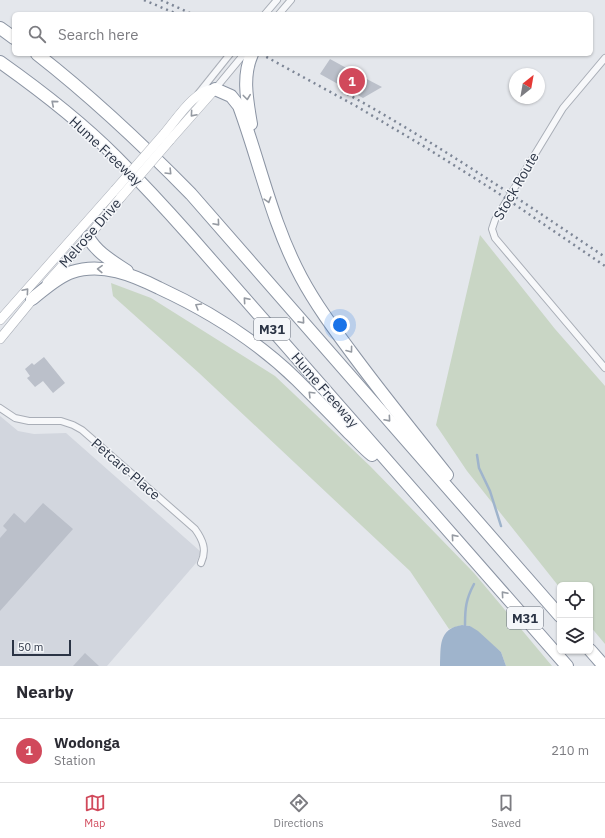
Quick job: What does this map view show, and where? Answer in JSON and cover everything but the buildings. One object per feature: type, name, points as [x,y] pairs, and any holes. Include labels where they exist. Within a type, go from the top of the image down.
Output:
[{"type":"highway","points":[[0,28],[12,37]]},
{"type":"highway","name":"Hume Freeway","points":[[40,56],[72,81],[111,115],[191,194],[557,612]]},
{"type":"highway","points":[[247,56],[246,92],[257,162]]},
{"type":"highway","name":"Hume Freeway","points":[[0,62],[32,85],[82,127],[115,156],[151,193],[567,666]]},
{"type":"highway","points":[[215,89],[230,94],[237,103],[269,203],[284,241],[300,276],[323,314],[385,397],[543,596]]},
{"type":"highway","points":[[88,237],[94,247],[106,258],[138,278]]},
{"type":"highway","points":[[32,299],[56,280],[72,272],[100,269],[118,271],[138,278],[193,303],[230,326],[262,349],[296,379],[371,454],[392,467]]},
{"type":"highway","points":[[593,653],[604,666]]},
{"type":"main road","points":[[194,98],[204,91],[215,89]]},
{"type":"main road","name":"Melrose Drive","points":[[0,320],[92,217],[114,190],[215,89]]},
{"type":"main road","name":"Melrose Drive","points":[[0,339],[32,299],[88,237],[121,197],[167,137],[194,98]]},
{"type":"main road","points":[[88,237],[87,228],[92,217]]},
{"type":"street","points":[[267,12],[277,0]]},
{"type":"street","points":[[281,12],[291,0]]},
{"type":"street","name":"Melrose Drive","points":[[194,98],[228,56]]},
{"type":"street","name":"Melrose Drive","points":[[215,89],[246,56]]},
{"type":"street","name":"Stock Route","points":[[605,58],[563,108],[499,214],[492,229],[495,238],[605,368]]},
{"type":"street","points":[[0,403],[15,418]]},
{"type":"street","name":"Petcare Place","points":[[0,408],[15,418],[29,421],[61,421],[82,430],[195,529],[202,539],[204,549],[201,563]]},
{"type":"shaded area","points":[[0,416],[18,431],[34,434],[66,433],[201,552],[196,563],[107,666],[0,666]]},
{"type":"green space","points":[[480,235],[555,329],[605,386],[605,644],[593,630],[593,582],[557,582],[557,584],[467,471],[436,425]]},
{"type":"green space","points":[[111,283],[151,298],[275,376],[370,466],[474,573],[552,666],[506,666],[501,652],[470,626],[462,625],[449,629],[410,571],[199,373],[113,296]]},
{"type":"water","points":[[462,625],[470,626],[478,631],[501,652],[506,666],[440,666],[441,645],[445,634],[454,627]]},
{"type":"waterway","points":[[477,455],[479,468],[490,491],[501,526]]},
{"type":"waterway","points":[[465,625],[466,604],[474,584]]},
{"type":"railway","points":[[144,0],[172,12]]},
{"type":"railway","points":[[161,0],[188,12]]},
{"type":"railway","points":[[265,56],[356,106],[425,147],[495,191],[605,266]]},
{"type":"railway","points":[[342,91],[443,150],[605,257]]},
{"type":"place","name":"Wodonga","points":[[352,81]]}]
